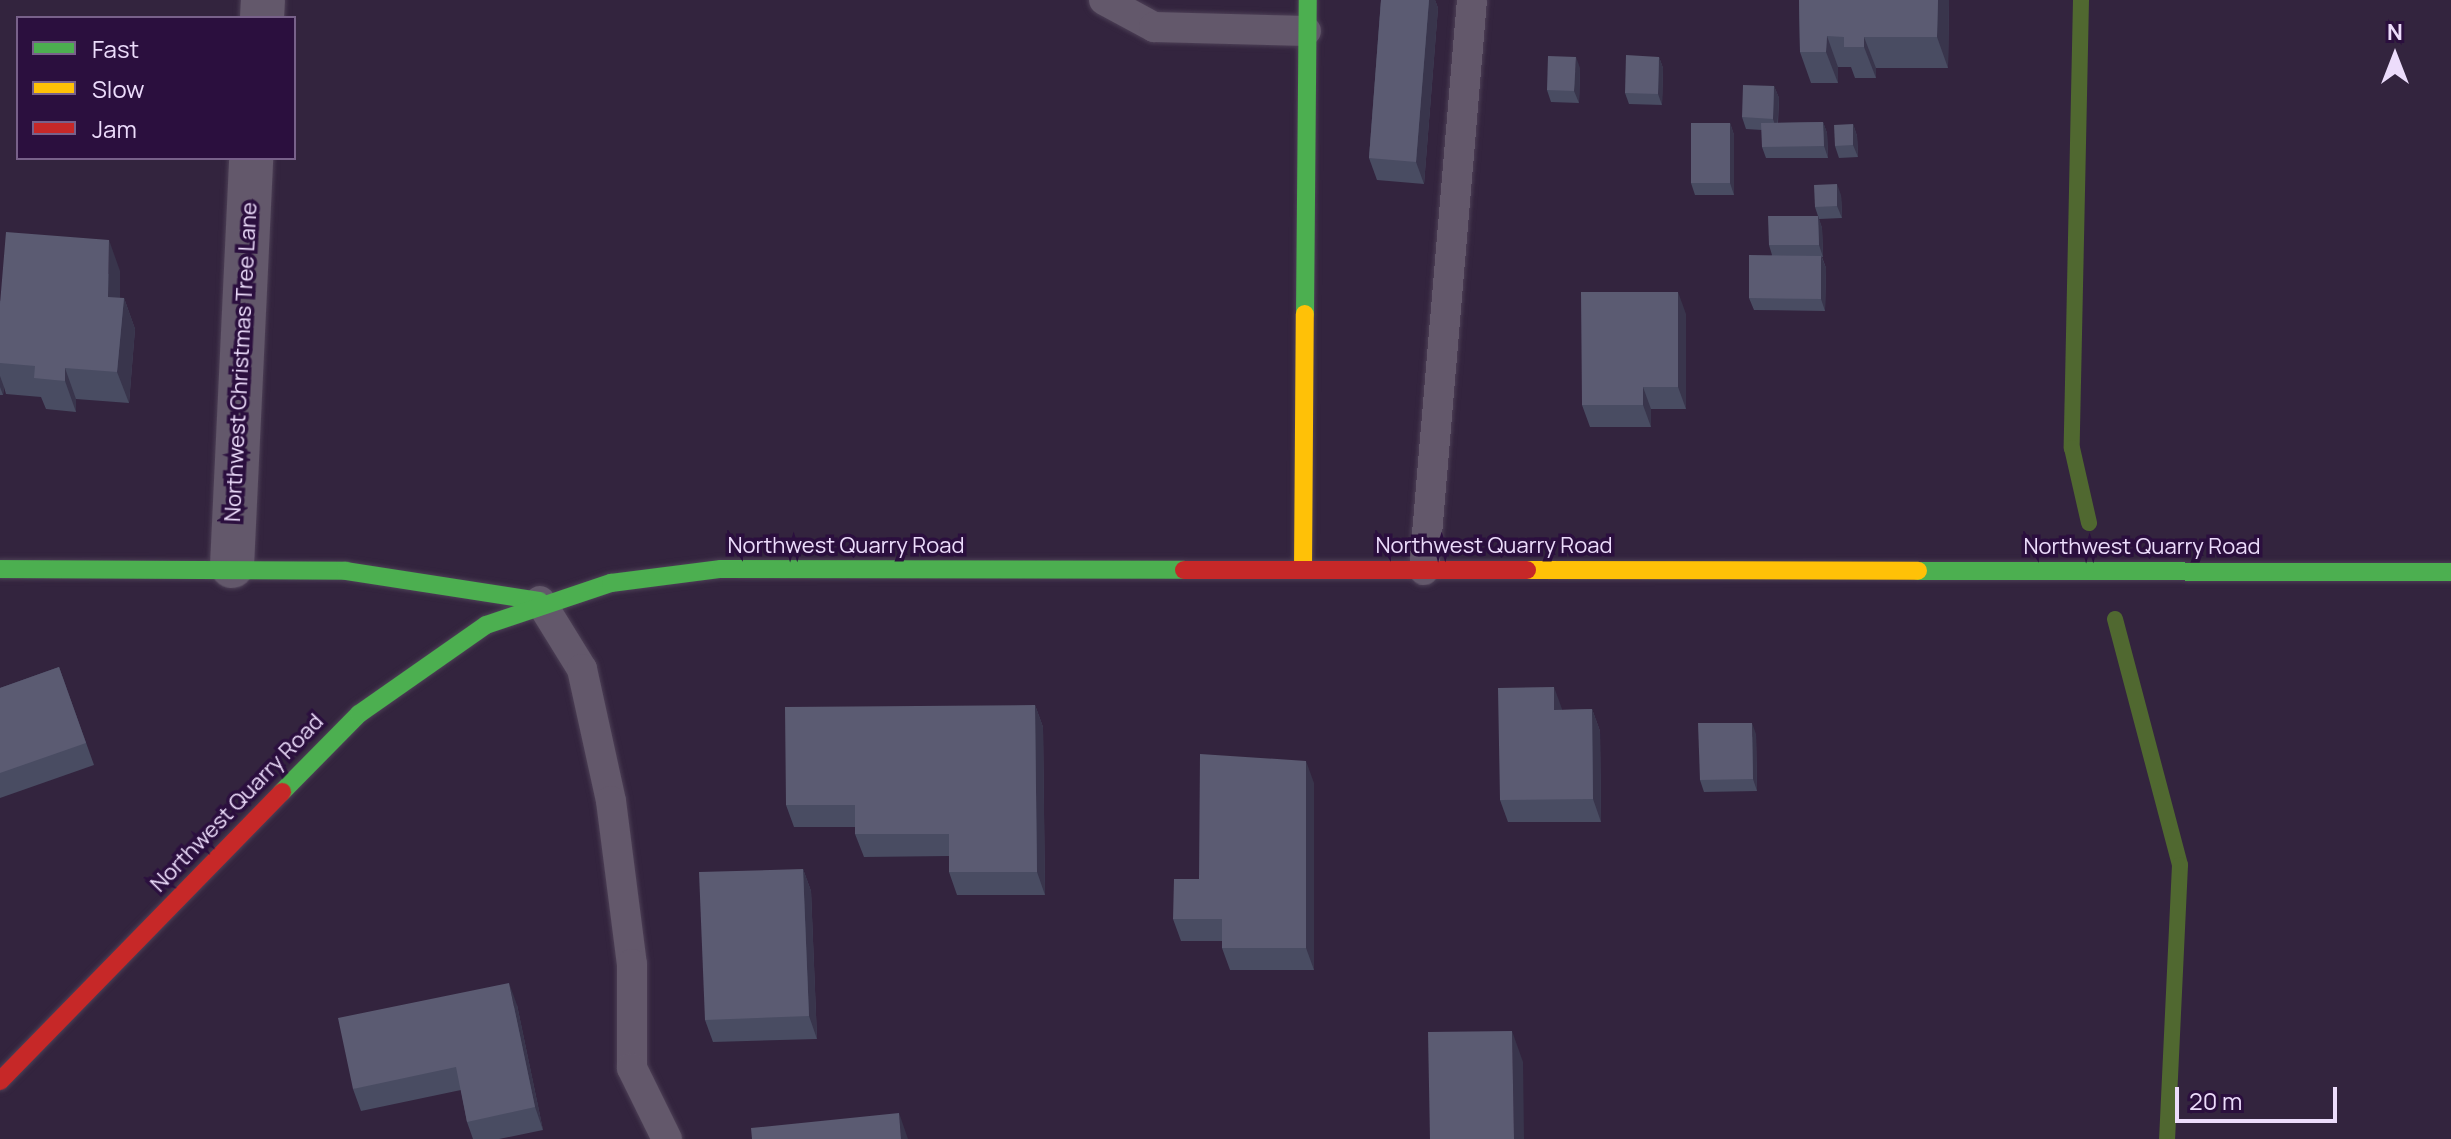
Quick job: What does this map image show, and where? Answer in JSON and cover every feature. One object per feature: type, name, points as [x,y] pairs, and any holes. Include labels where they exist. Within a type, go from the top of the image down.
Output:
[{"type":"street","points":[[1303,570],[1308,0]]},
{"type":"street","name":"Northwest Christmas Tree Lane","points":[[232,566],[251,160]]},
{"type":"street","name":"Northwest Quarry Road","points":[[0,569],[232,566],[346,571],[540,601]]},
{"type":"street","name":"Northwest Quarry Road","points":[[0,1081],[359,714],[473,633],[540,601],[721,569],[2451,572]]},
{"type":"lane","points":[[1104,0],[1154,27],[1306,31]]},
{"type":"lane","points":[[1424,570],[1472,0]]},
{"type":"lane","points":[[540,601],[582,669],[611,801],[630,949],[632,1068],[667,1139]]},
{"type":"building","points":[[1381,0],[1429,0],[1416,162],[1369,158]]},
{"type":"building","points":[[1799,0],[1938,0],[1937,37],[1864,37],[1864,47],[1844,47],[1844,37],[1827,36],[1826,52],[1800,52]]},
{"type":"building","points":[[1626,55],[1659,57],[1658,94],[1625,93]]},
{"type":"building","points":[[1548,56],[1576,57],[1574,91],[1547,90]]},
{"type":"building","points":[[1743,85],[1774,86],[1773,119],[1742,117]]},
{"type":"building","points":[[1823,122],[1824,146],[1762,147],[1761,123]]},
{"type":"building","points":[[1691,123],[1730,123],[1730,183],[1691,183]]},
{"type":"building","points":[[1853,124],[1853,145],[1835,146],[1834,125]]},
{"type":"building","points":[[1837,184],[1837,206],[1815,207],[1814,185]]},
{"type":"building","points":[[1768,216],[1818,216],[1819,245],[1769,245]]},
{"type":"building","points":[[6,232],[109,240],[108,297],[124,298],[117,372],[65,368],[65,381],[34,378],[35,366],[0,363],[0,304]]},
{"type":"building","points":[[1749,255],[1821,256],[1821,299],[1749,298]]},
{"type":"building","points":[[1581,292],[1678,292],[1678,387],[1643,387],[1643,405],[1582,405]]},
{"type":"building","points":[[59,667],[86,743],[0,773],[0,688]]},
{"type":"building","points":[[1554,687],[1554,710],[1592,709],[1593,799],[1500,800],[1498,688]]},
{"type":"building","points":[[1035,705],[1037,872],[949,872],[949,834],[855,834],[855,805],[786,805],[785,707]]},
{"type":"building","points":[[1698,723],[1752,723],[1753,779],[1700,780]]},
{"type":"building","points":[[1200,754],[1306,761],[1306,948],[1222,948],[1222,919],[1173,919],[1174,879],[1199,879]]},
{"type":"building","points":[[803,869],[809,1016],[705,1020],[699,872]]},
{"type":"building","points":[[509,983],[535,1107],[467,1122],[456,1067],[353,1089],[338,1018]]},
{"type":"building","points":[[1512,1031],[1514,1139],[1430,1139],[1428,1032]]},
{"type":"building","points":[[899,1113],[901,1139],[752,1139],[751,1128]]},
{"type":"waterway","points":[[2081,0],[2072,448],[2089,523]]},
{"type":"waterway","points":[[2115,619],[2180,865],[2167,1139]]},
{"type":"traffic: fast","points":[[1305,314],[1308,0]]},
{"type":"traffic: fast","points":[[0,569],[346,571],[540,601]]},
{"type":"traffic: fast","points":[[282,792],[359,714],[486,625],[611,583],[721,569],[1184,570]]},
{"type":"traffic: fast","points":[[1918,571],[2451,572]]},
{"type":"traffic: slow","points":[[1303,570],[1305,314]]},
{"type":"traffic: slow","points":[[1527,570],[1918,571]]},
{"type":"traffic: jam","points":[[1184,570],[1527,570]]},
{"type":"traffic: jam","points":[[0,1081],[282,792]]}]
